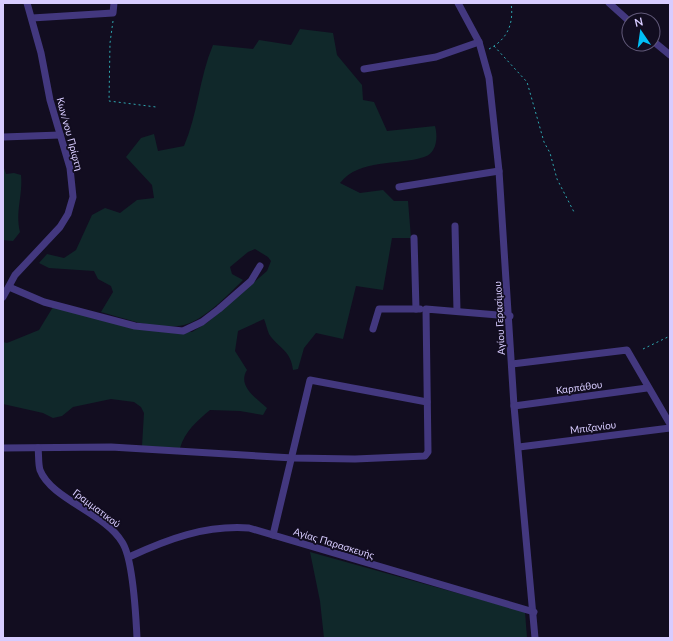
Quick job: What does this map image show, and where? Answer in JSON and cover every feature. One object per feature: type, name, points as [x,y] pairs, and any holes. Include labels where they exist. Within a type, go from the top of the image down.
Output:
[{"type":"street","name":"Κων/νου Πρίφτη","points":[[3,296],[9,288],[15,275],[50,239],[68,214],[73,198],[73,184],[70,168],[60,135],[32,18],[27,3]]},
{"type":"street","points":[[32,18],[113,13],[114,3]]},
{"type":"street","name":"Αγίου Γερασίμου","points":[[458,3],[479,42],[489,78],[499,171],[510,316],[514,406],[534,612],[535,638]]},
{"type":"street","points":[[609,3],[621,14]]},
{"type":"street","points":[[364,69],[429,58],[479,42]]},
{"type":"street","points":[[661,48],[670,55]]},
{"type":"street","points":[[3,136],[60,135]]},
{"type":"street","points":[[399,188],[499,171]]},
{"type":"street","points":[[455,226],[457,311]]},
{"type":"street","points":[[414,238],[416,309]]},
{"type":"street","points":[[9,288],[44,302],[134,326],[183,330],[197,325],[219,309],[251,281],[260,266]]},
{"type":"street","points":[[373,329],[380,309],[426,309],[510,316]]},
{"type":"street","points":[[3,448],[111,447],[293,458],[355,459],[425,456],[428,452],[426,309]]},
{"type":"street","points":[[512,364],[626,350],[647,388],[670,424]]},
{"type":"street","points":[[273,535],[293,458],[310,380],[427,402]]},
{"type":"street","name":"Καρπάθου","points":[[514,406],[647,388]]},
{"type":"street","name":"Μπιζανίου","points":[[519,447],[670,428]]},
{"type":"street","name":"Γραμματικού","points":[[38,448],[40,469],[45,478],[58,490],[114,530],[123,542],[129,557],[137,638]]},
{"type":"street","name":"Αγίας Παρασκευής","points":[[129,557],[172,538],[201,530],[232,527],[249,528],[534,612]]},
{"type":"path","points":[[483,52],[494,46],[509,30],[513,16],[511,3]]},
{"type":"path","points":[[113,13],[110,43],[109,101],[156,107]]},
{"type":"path","points":[[494,46],[527,82],[544,142],[550,153],[558,179],[575,214]]},
{"type":"path","points":[[643,349],[670,336]]},
{"type":"green space","points":[[300,29],[333,33],[337,55],[362,85],[363,100],[374,102],[387,131],[435,126],[436,144],[432,152],[428,155],[413,160],[368,166],[348,175],[340,183],[360,193],[383,190],[394,201],[408,201],[411,238],[392,238],[383,290],[356,286],[343,339],[316,333],[304,348],[298,369],[293,370],[290,358],[269,334],[264,319],[238,331],[235,351],[247,370],[244,381],[253,396],[267,408],[263,415],[240,411],[210,410],[188,431],[180,448],[142,446],[144,413],[141,407],[134,402],[111,399],[73,407],[62,416],[53,418],[43,413],[3,404],[3,342],[7,343],[39,330],[53,307],[179,332],[192,332],[208,322],[267,271],[271,261],[268,257],[255,249],[248,252],[230,267],[232,274],[243,280],[208,313],[184,325],[163,326],[132,321],[101,312],[113,292],[111,286],[98,279],[94,271],[49,268],[39,263],[47,254],[64,258],[76,250],[92,215],[105,208],[120,213],[137,200],[154,198],[152,185],[126,157],[141,138],[154,134],[158,151],[184,146],[189,134],[208,58],[213,45],[253,49],[259,40],[291,45]]},
{"type":"green space","points":[[3,165],[6,174],[14,173],[21,175],[18,217],[20,232],[13,241],[3,240]]},
{"type":"green space","points":[[310,552],[525,612],[527,638],[324,638],[320,601]]}]
